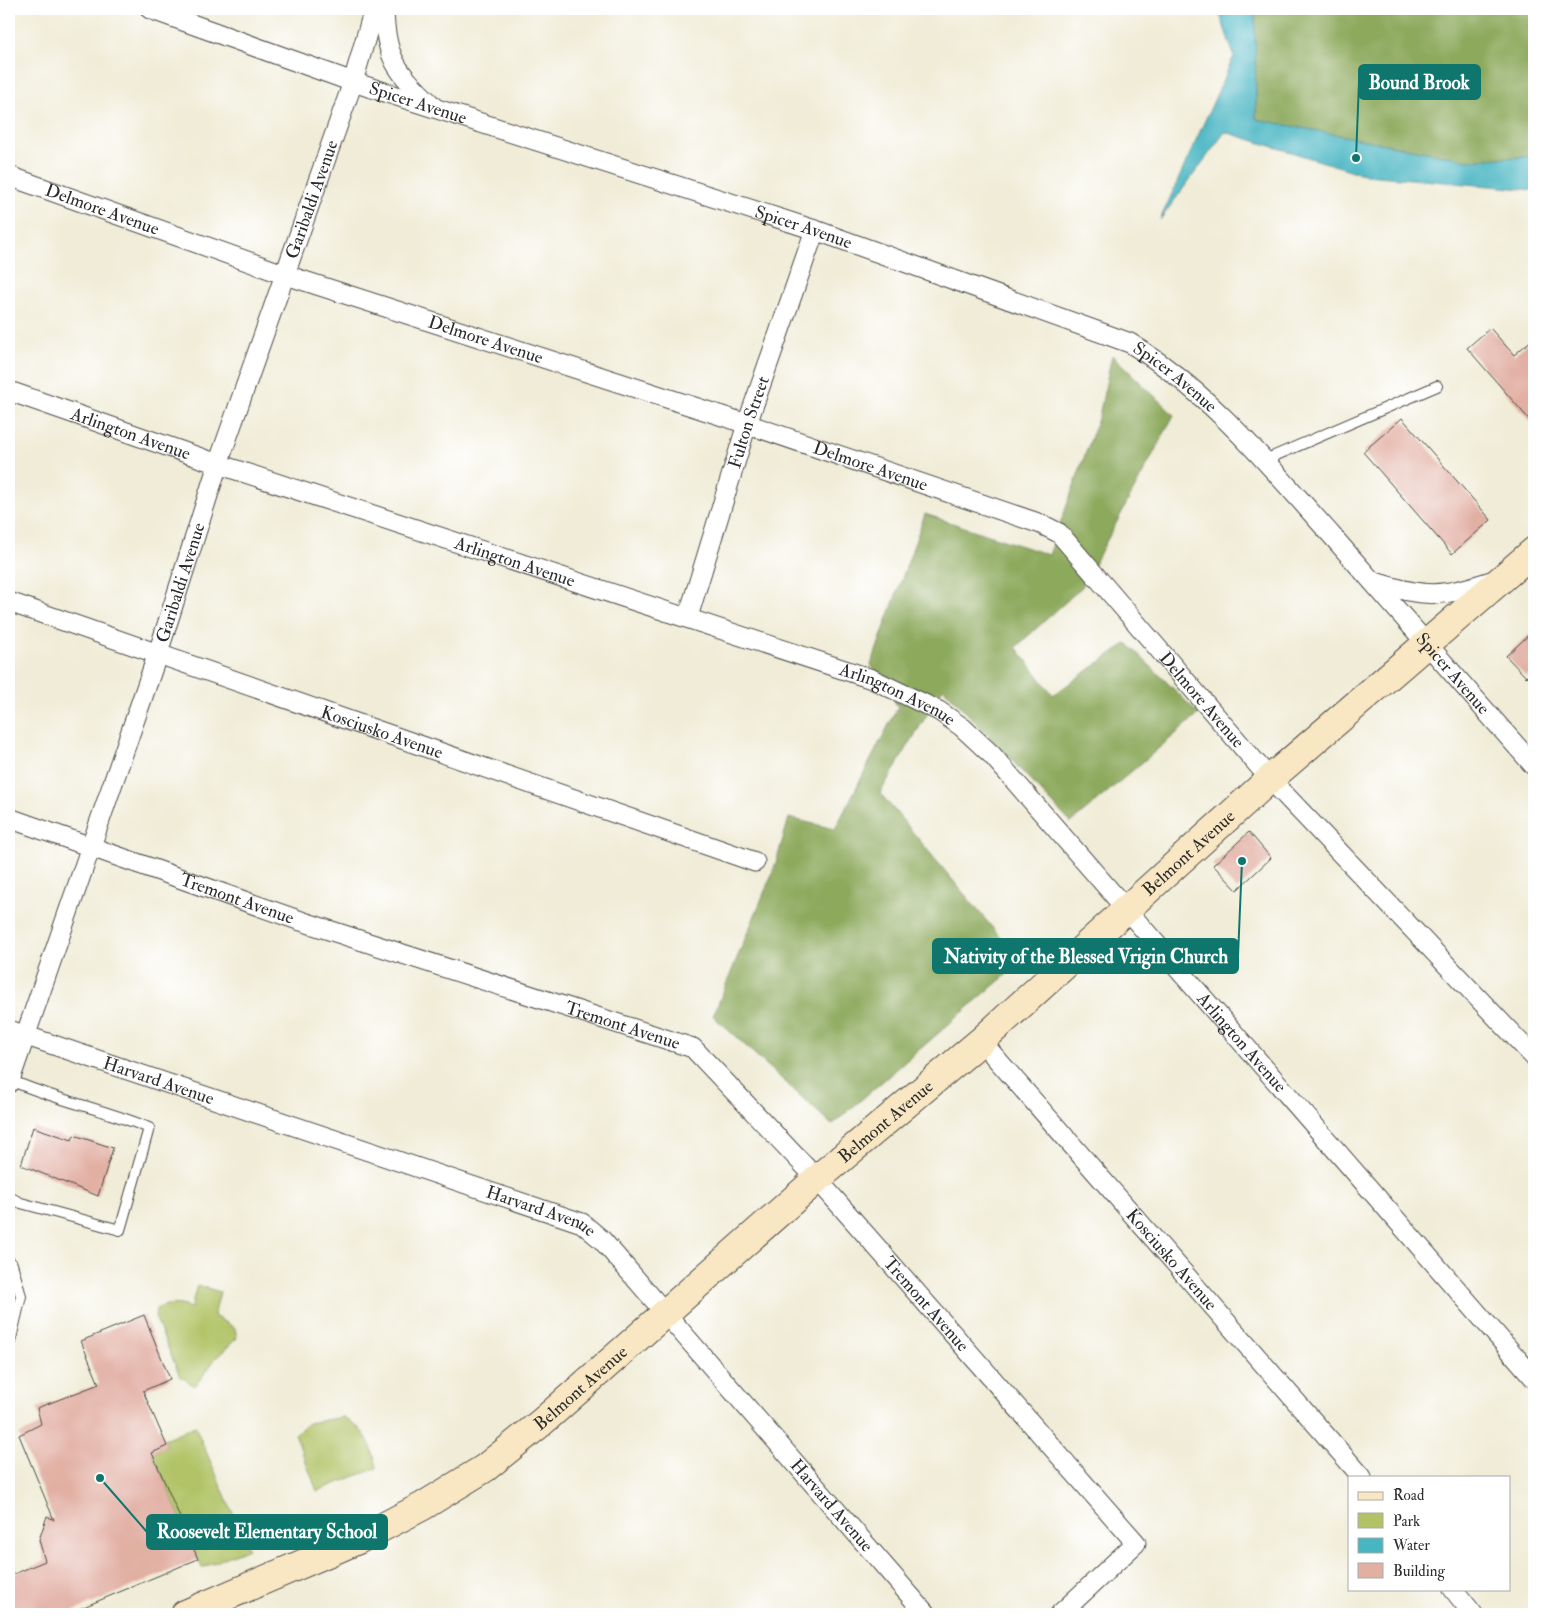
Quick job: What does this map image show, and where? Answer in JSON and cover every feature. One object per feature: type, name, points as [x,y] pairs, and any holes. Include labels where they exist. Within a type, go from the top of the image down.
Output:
[{"type":"street","name":"Spicer Avenue","points":[[150,9],[353,82],[815,230],[1130,343],[1161,362],[1201,394],[1265,460],[1534,766]]},
{"type":"street","name":"Garibaldi Avenue","points":[[9,1082],[17,1032],[90,847],[158,653],[218,464],[353,82],[374,9]]},
{"type":"street","points":[[384,9],[386,42],[393,62],[406,81],[434,108]]},
{"type":"street","name":"Delmore Avenue","points":[[9,176],[286,274],[747,424],[1041,524],[1059,532],[1270,779],[1534,1057]]},
{"type":"street","name":"Fulton Street","points":[[688,617],[747,424],[815,230]]},
{"type":"street","name":"Arlington Avenue","points":[[9,391],[218,464],[872,679],[939,711],[962,727],[992,755],[1532,1369]]},
{"type":"street","name":"Belmont Avenue","points":[[185,1614],[358,1540],[438,1497],[484,1468],[542,1422],[817,1179],[981,1041],[1270,779],[1534,551]]},
{"type":"street","points":[[1372,581],[1421,594],[1438,594],[1471,588],[1505,577]]},
{"type":"street","name":"Kosciusko Avenue","points":[[9,602],[755,862]]},
{"type":"street","name":"Tremont Avenue","points":[[9,818],[301,921],[693,1048],[817,1179],[1136,1543],[1060,1614]]},
{"type":"street","name":"Harvard Avenue","points":[[17,1032],[582,1223],[602,1240],[926,1614]]},
{"type":"street","name":"Kosciusko Avenue","points":[[981,1041],[1361,1476]]},
{"type":"street","points":[[1454,1590],[1473,1614]]},
{"type":"lane","points":[[1265,460],[1436,386]]},
{"type":"lane","points":[[9,1082],[41,1094],[118,1115],[149,1128],[120,1230],[21,1203],[9,1197]]},
{"type":"lane","points":[[9,1261],[12,1264],[21,1296],[9,1347]]},
{"type":"green space","points":[[1255,9],[1534,9],[1534,156],[1468,160],[1256,119]]},
{"type":"green space","points":[[1112,355],[1174,415],[1082,587],[1016,647],[1053,695],[1127,643],[1199,714],[1071,823],[943,688],[880,793],[1021,962],[832,1125],[713,1016],[774,869],[789,818],[835,829],[898,707],[871,665],[925,514],[1049,555],[1099,416]]},
{"type":"green space","points":[[197,1285],[220,1292],[214,1316],[235,1328],[237,1338],[216,1358],[195,1386],[180,1376],[155,1317],[156,1309],[169,1305],[181,1305],[191,1308]]},
{"type":"green space","points":[[343,1417],[357,1426],[366,1438],[373,1452],[377,1468],[317,1491],[295,1434],[308,1423]]},
{"type":"green space","points":[[195,1426],[248,1548],[202,1568],[152,1453],[167,1446],[164,1439]]},
{"type":"water","points":[[1218,9],[1255,9],[1256,119],[1468,160],[1534,156],[1534,190],[1366,175],[1225,132],[1160,220],[1234,56]]},
{"type":"building","points":[[1490,328],[1514,355],[1534,338],[1534,425],[1467,348]]},
{"type":"building","points":[[1402,418],[1491,520],[1452,554],[1363,452]]},
{"type":"building","points":[[1534,630],[1534,670],[1526,677],[1506,656]]},
{"type":"building","points":[[1249,832],[1271,858],[1237,890],[1213,865]]},
{"type":"building","points":[[33,1127],[72,1140],[74,1135],[113,1148],[98,1196],[21,1165]]},
{"type":"building","points":[[144,1315],[170,1379],[143,1391],[167,1446],[152,1453],[198,1559],[67,1614],[9,1614],[9,1576],[45,1561],[39,1540],[47,1516],[54,1520],[19,1435],[41,1424],[37,1408],[99,1384],[81,1341]]},
{"type":"place","name":"Bound Brook","points":[[1356,158]]},
{"type":"place","name":"Nativity of the Blessed Vrigin Church","points":[[1242,861]]},
{"type":"place","name":"Roosevelt Elementary School","points":[[100,1478]]}]
